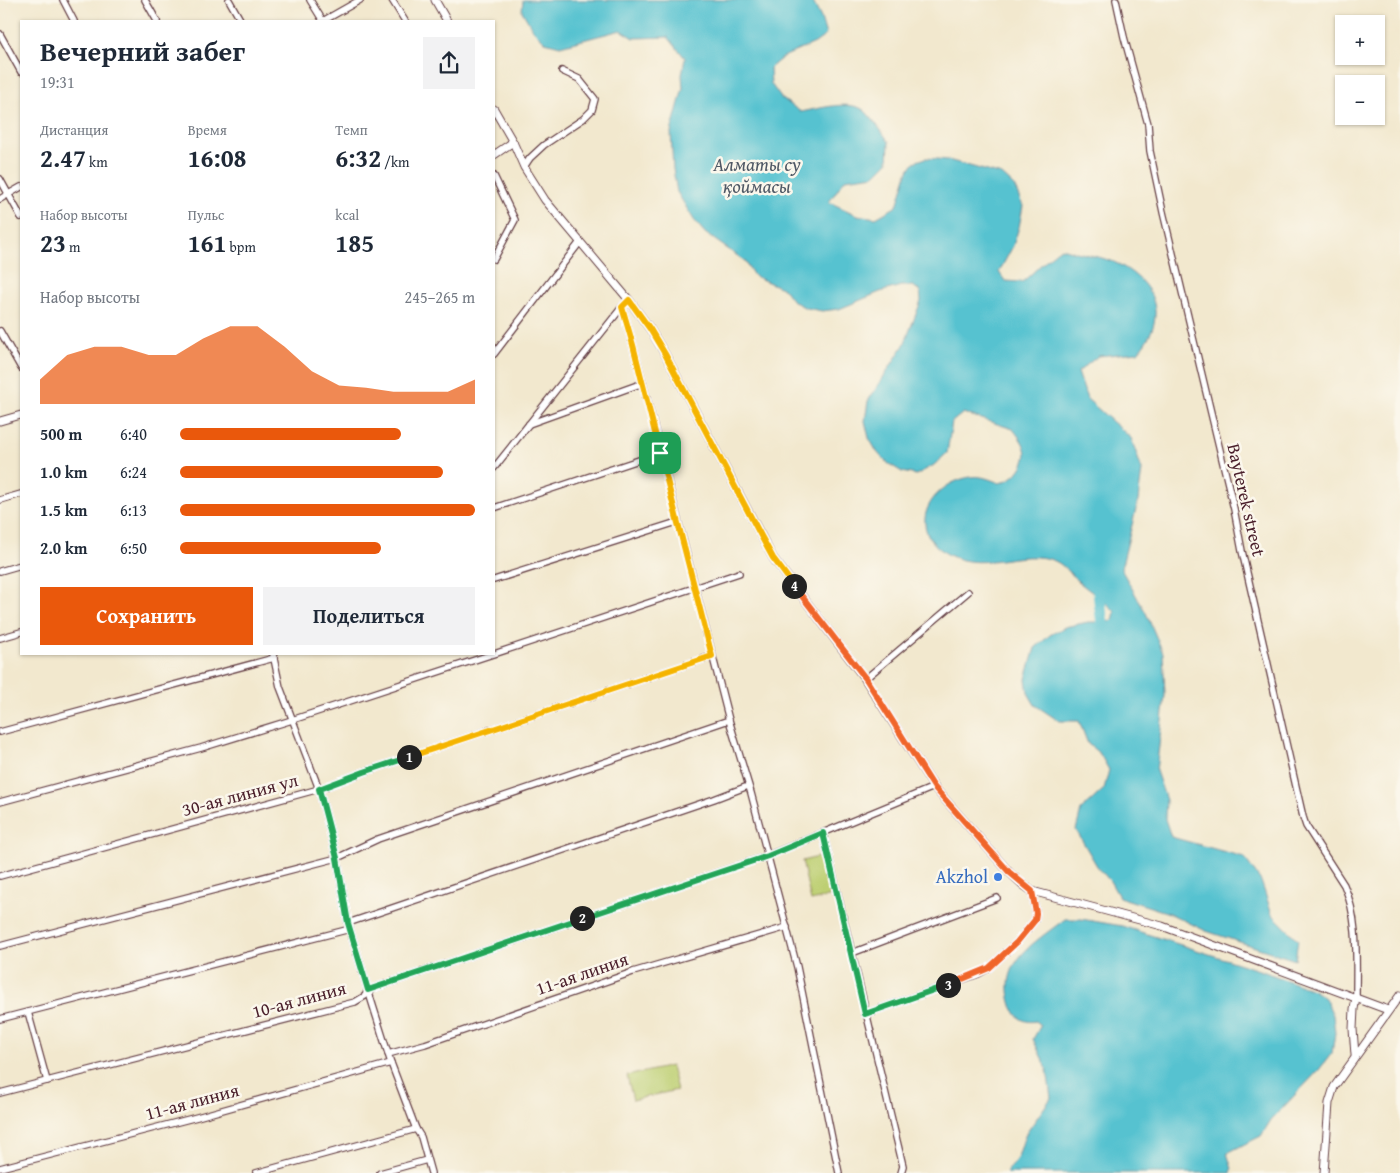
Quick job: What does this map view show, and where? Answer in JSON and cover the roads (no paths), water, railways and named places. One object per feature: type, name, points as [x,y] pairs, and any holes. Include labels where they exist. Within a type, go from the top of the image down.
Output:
[{"type":"street","points":[[63,0],[73,20]]},
{"type":"street","points":[[145,0],[156,20]]},
{"type":"street","points":[[229,0],[240,20]]},
{"type":"street","points":[[310,0],[322,20]]},
{"type":"street","points":[[325,20],[360,0]]},
{"type":"street","points":[[392,0],[403,20]]},
{"type":"street","points":[[435,0],[446,20]]},
{"type":"street","name":"Bayterek street","points":[[1116,0],[1148,124],[1150,151],[1159,195],[1234,509],[1302,816],[1310,834],[1348,894],[1356,929],[1356,998]]},
{"type":"street","points":[[0,34],[20,70]]},
{"type":"street","points":[[524,167],[530,158],[544,145],[583,119],[592,110],[595,99],[579,79],[562,71]]},
{"type":"street","points":[[495,111],[513,142],[524,167],[545,200],[629,300],[650,329],[773,558],[866,679],[934,787],[1009,872],[1032,891],[1162,926],[1388,1010]]},
{"type":"street","points":[[495,154],[513,142]]},
{"type":"street","points":[[495,178],[515,220],[495,257]]},
{"type":"street","points":[[0,179],[20,215]]},
{"type":"street","points":[[0,199],[20,188]]},
{"type":"street","points":[[495,353],[580,242]]},
{"type":"street","points":[[495,467],[629,300]]},
{"type":"street","points":[[622,307],[729,720],[798,966],[839,1173]]},
{"type":"street","points":[[0,331],[20,366]]},
{"type":"street","points":[[529,424],[643,383]]},
{"type":"street","points":[[0,421],[20,415]]},
{"type":"street","points":[[495,508],[660,453]]},
{"type":"street","points":[[0,500],[20,494]]},
{"type":"street","points":[[495,580],[677,522]]},
{"type":"street","points":[[0,571],[20,565]]},
{"type":"street","points":[[495,654],[739,573]]},
{"type":"street","points":[[866,679],[968,592]]},
{"type":"street","points":[[0,638],[20,632]]},
{"type":"street","points":[[0,802],[201,748],[491,655]]},
{"type":"street","points":[[0,732],[274,656],[280,687],[319,789],[337,858],[349,926],[368,990],[391,1063],[416,1130],[421,1137],[431,1173]]},
{"type":"street","name":"30-ая линия ул","points":[[0,876],[319,789],[364,772],[712,656]]},
{"type":"street","points":[[0,946],[337,858],[378,839],[729,720]]},
{"type":"street","points":[[0,1019],[349,926],[748,786]]},
{"type":"street","name":"10-ая линия","points":[[0,1093],[355,1002],[365,996],[368,990],[768,856],[934,787]]},
{"type":"street","points":[[823,833],[903,1166],[901,1173]]},
{"type":"street","points":[[865,1014],[978,974],[989,968],[1017,942],[1035,920],[1036,913],[1032,891]]},
{"type":"street","points":[[852,953],[998,898]]},
{"type":"street","name":"11-ая линия","points":[[388,1054],[425,1044],[633,972],[787,928]]},
{"type":"street","points":[[1324,1173],[1329,1102],[1334,1087],[1400,995]]},
{"type":"street","points":[[1354,1058],[1356,1051],[1353,1029],[1356,998]]},
{"type":"street","points":[[28,1012],[47,1081]]},
{"type":"street","name":"11-ая линия","points":[[0,1168],[391,1063]]},
{"type":"street","points":[[256,1173],[416,1130]]},
{"type":"street","points":[[380,1173],[427,1160]]},
{"type":"water","name":"Алматы су қоймасы","points":[[523,0],[812,0],[821,18],[826,35],[815,43],[783,57],[770,68],[771,84],[781,98],[801,112],[843,105],[859,107],[878,126],[889,142],[888,162],[875,175],[845,179],[829,202],[857,215],[876,218],[897,206],[907,173],[914,162],[926,158],[948,160],[1002,175],[1014,186],[1023,206],[1013,246],[999,272],[1005,281],[1022,282],[1061,248],[1114,262],[1133,273],[1143,283],[1150,293],[1154,304],[1155,316],[1153,327],[1147,340],[1138,352],[1098,356],[1078,372],[1087,399],[1131,438],[1142,470],[1138,501],[1121,569],[1146,613],[1163,653],[1165,695],[1156,771],[1166,800],[1165,819],[1171,837],[1244,857],[1261,881],[1272,914],[1298,940],[1295,960],[1206,931],[1169,913],[1119,897],[1110,881],[1097,866],[1076,830],[1081,810],[1104,789],[1109,770],[1100,754],[1088,744],[1079,721],[1059,721],[1035,705],[1028,693],[1026,679],[1035,648],[1050,635],[1065,627],[1088,622],[1107,622],[1113,620],[1115,612],[1055,561],[1041,557],[1027,557],[983,562],[968,561],[954,557],[940,549],[930,538],[925,527],[925,516],[929,505],[936,495],[946,487],[958,480],[971,477],[986,478],[1000,483],[1013,477],[1020,469],[1026,456],[1024,446],[1013,429],[963,413],[952,422],[947,453],[934,465],[916,475],[902,472],[886,462],[877,452],[869,438],[865,421],[868,401],[904,345],[921,301],[920,291],[913,286],[901,286],[880,292],[839,309],[822,311],[806,308],[793,301],[784,289],[754,276],[745,261],[705,233],[694,220],[677,192],[673,169],[671,132],[683,88],[682,75],[685,58],[668,37],[634,38],[621,30],[560,46],[545,42],[533,30],[522,11]]},
{"type":"water","points":[[1065,919],[1081,919],[1122,926],[1262,971],[1313,990],[1325,998],[1333,1015],[1335,1033],[1332,1053],[1318,1071],[1271,1120],[1261,1136],[1227,1153],[1232,1169],[1231,1173],[1006,1173],[1018,1157],[1025,1135],[1051,1098],[1047,1069],[1033,1039],[1041,1025],[1036,1021],[1030,1022],[1018,1017],[1014,1011],[1009,994],[1009,980],[1013,967],[1020,956]]},
{"type":"waterway","points":[[1097,580],[1104,637]]},
{"type":"place","name":"Akzhol","points":[[998,877]]}]
